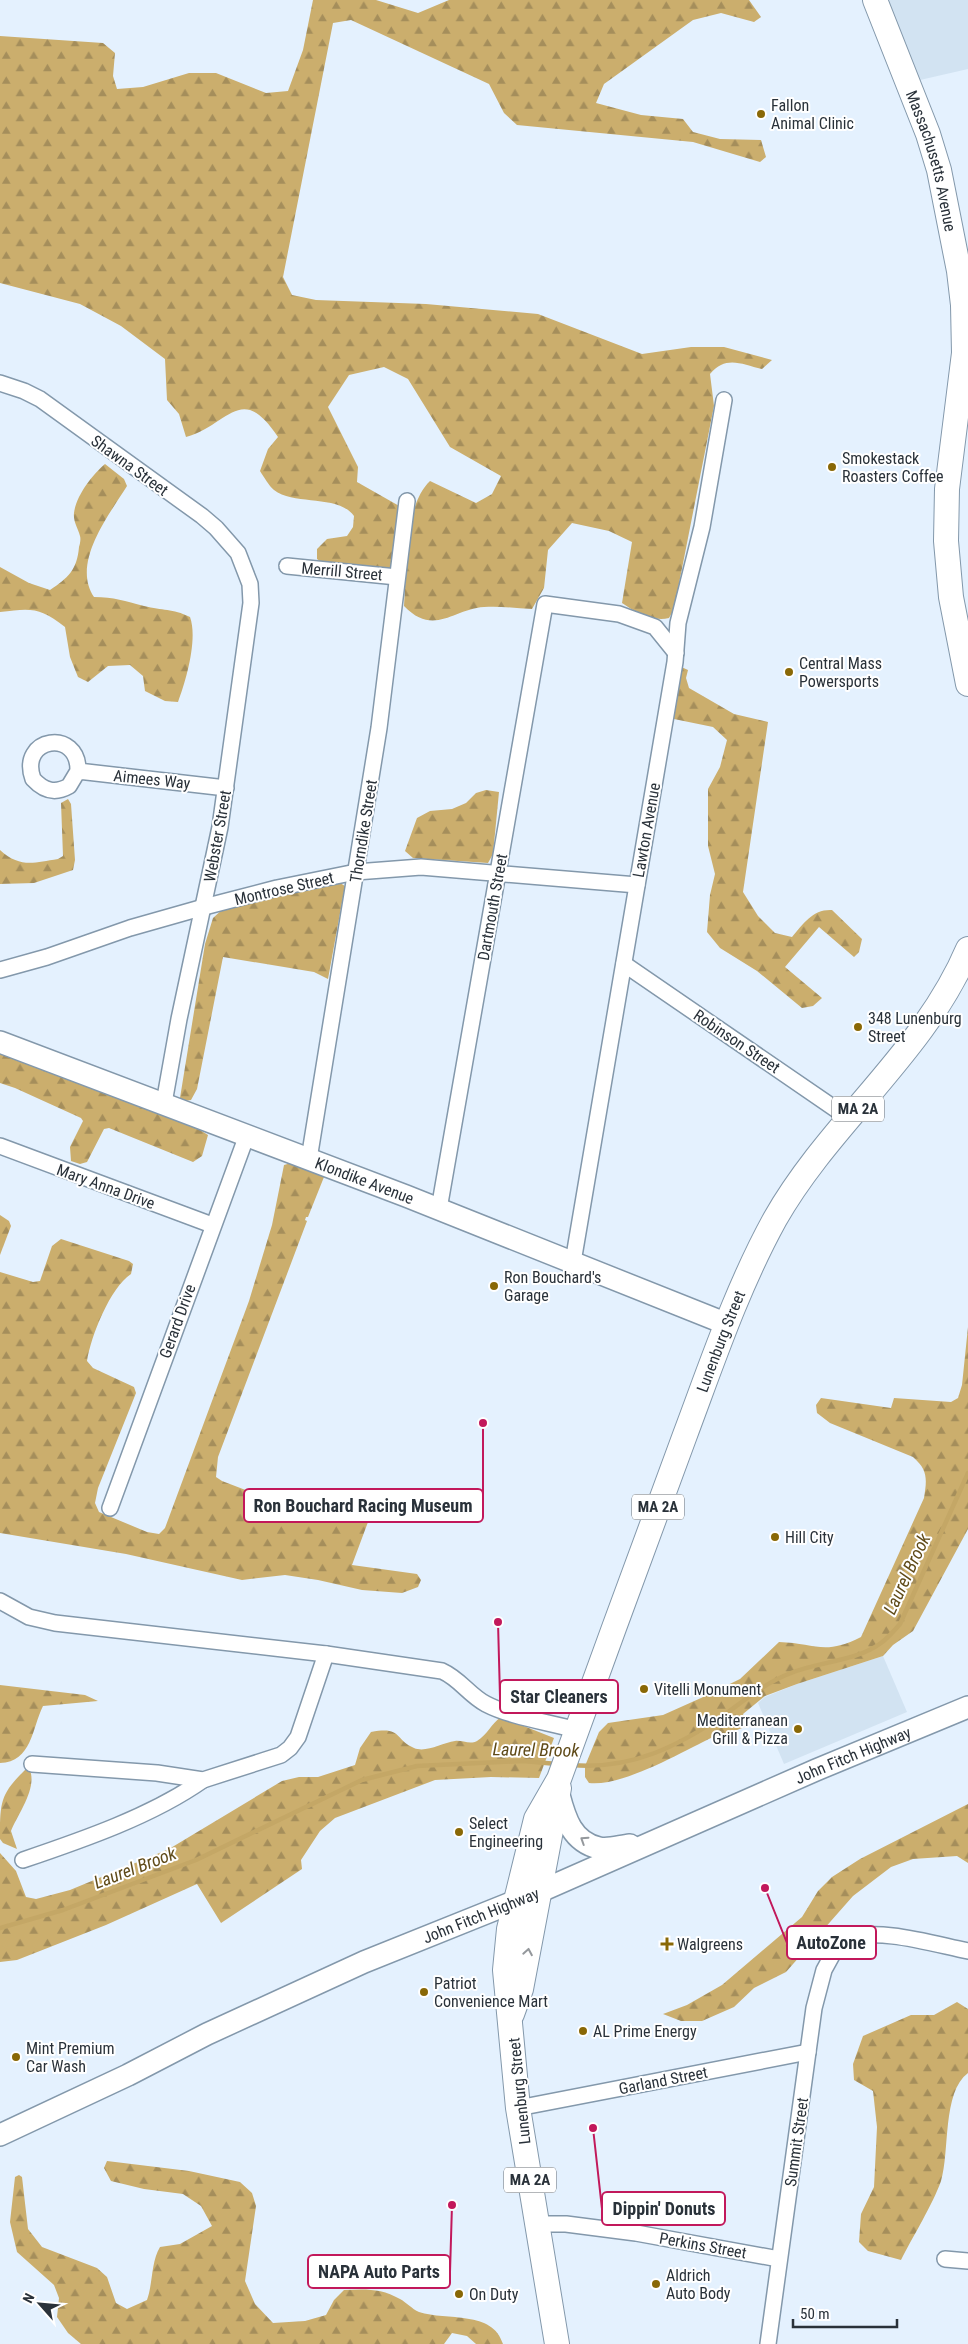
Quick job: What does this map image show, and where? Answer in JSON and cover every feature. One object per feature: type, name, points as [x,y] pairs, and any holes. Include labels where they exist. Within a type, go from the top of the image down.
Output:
[{"type":"main road","name":"Massachusetts Avenue","points":[[875,0],[928,134],[941,180],[959,271],[963,305],[964,353],[947,489],[946,523],[951,597],[967,669]]},
{"type":"main road","name":"Lunenburg Street","points":[[511,2016],[521,1989],[541,1891],[559,1787],[573,1738],[589,1700],[638,1559],[727,1324],[762,1245],[784,1205],[812,1165],[924,1027],[950,987],[968,949]]},
{"type":"main road","name":"Klondike Avenue","points":[[0,1042],[439,1209],[727,1324]]},
{"type":"main road","name":"John Fitch Highway","points":[[0,2135],[303,1989],[515,1900],[541,1891],[648,1843],[968,1708]]},
{"type":"main road","name":"Lunenburg Street","points":[[557,2344],[518,2108],[511,2016],[505,1970],[509,1929],[536,1819],[559,1787]]},
{"type":"main road","points":[[559,1787],[566,1820],[572,1829],[593,1845],[608,1848],[648,1843]]},
{"type":"street","name":"Shawna Street","points":[[0,383],[40,399],[202,516],[228,540],[238,553],[244,567]]},
{"type":"street","name":"Lawton Avenue","points":[[573,1262],[676,653],[678,623],[702,527],[724,400]]},
{"type":"street","name":"Thorndike Street","points":[[309,1159],[387,679],[407,501]]},
{"type":"street","name":"Merrill Street","points":[[287,566],[397,577]]},
{"type":"street","name":"Webster Street","points":[[164,1103],[179,1019],[204,907],[226,788],[249,626],[250,584],[244,567]]},
{"type":"street","name":"Dartmouth Street","points":[[439,1209],[545,604],[619,614],[655,627],[676,653]]},
{"type":"street","name":"Aimees Way","points":[[78,771],[226,788]]},
{"type":"street","name":"Montrose Street","points":[[0,970],[47,957],[130,928],[204,907],[277,888],[356,872],[421,867],[637,885]]},
{"type":"street","name":"Robinson Street","points":[[624,964],[850,1119]]},
{"type":"street","name":"Gerard Drive","points":[[110,1508],[212,1225],[247,1135]]},
{"type":"street","name":"Mary Anna Drive","points":[[0,1146],[212,1225]]},
{"type":"street","points":[[0,1601],[29,1617],[55,1623],[326,1654],[442,1671],[458,1679],[477,1698],[494,1708],[573,1738]]},
{"type":"street","points":[[23,1860],[70,1844],[136,1816],[182,1795],[203,1780],[274,1758],[290,1748],[305,1722],[326,1654]]},
{"type":"street","points":[[32,1764],[157,1773],[203,1780]]},
{"type":"street","name":"Summit Street","points":[[768,2344],[808,2052],[821,1978],[839,1944],[850,1937],[874,1935],[968,1951]]},
{"type":"street","name":"Garland Street","points":[[518,2108],[808,2052]]},
{"type":"street","name":"Perkins Street","points":[[537,2224],[566,2224],[636,2233],[779,2259]]},
{"type":"street","points":[[944,2259],[968,2261]]},
{"type":"shaded area","points":[[886,0],[968,0],[968,69],[920,80]]},
{"type":"shaded area","points":[[883,1656],[907,1712],[784,1764],[758,1703],[765,1697],[797,1684]]},
{"type":"green space","points":[[313,0],[376,0],[418,13],[449,0],[749,0],[761,17],[754,22],[721,13],[693,20],[604,84],[596,103],[641,115],[683,119],[693,132],[720,139],[761,140],[766,157],[760,162],[693,142],[517,125],[504,113],[489,84],[351,20],[333,23],[283,277],[292,295],[316,300],[426,304],[538,314],[642,354],[691,347],[724,347],[772,360],[762,369],[734,362],[722,364],[710,374],[714,406],[674,609],[669,618],[656,619],[638,613],[622,603],[632,542],[609,531],[572,523],[548,550],[544,588],[532,609],[484,607],[444,619],[434,620],[425,620],[415,615],[404,606],[406,557],[411,522],[421,492],[430,481],[476,503],[492,494],[501,476],[450,447],[408,379],[384,367],[349,375],[328,407],[358,467],[357,482],[401,507],[391,571],[325,565],[317,559],[317,549],[327,539],[347,536],[353,527],[354,516],[347,509],[338,505],[293,498],[283,495],[272,488],[260,471],[268,449],[278,437],[265,420],[254,412],[244,409],[234,412],[201,431],[186,437],[179,414],[167,400],[165,359],[121,326],[80,304],[0,283],[0,36],[103,43],[115,53],[113,76],[117,89],[143,87],[189,73],[216,73],[266,93],[288,91],[303,50]]},
{"type":"green space","points":[[105,464],[124,479],[127,486],[95,540],[87,569],[88,584],[94,597],[178,612],[190,617],[193,637],[192,648],[178,702],[165,701],[145,691],[143,676],[130,665],[108,666],[88,682],[78,677],[70,657],[65,627],[42,612],[35,610],[0,612],[0,567],[29,583],[50,590],[67,577],[74,568],[80,540],[74,519],[75,506],[85,486]]},
{"type":"green space","points":[[677,665],[688,670],[686,678],[689,688],[734,714],[768,722],[743,892],[758,916],[775,933],[792,937],[814,914],[825,910],[832,910],[862,939],[859,952],[854,957],[819,927],[785,967],[822,998],[813,1006],[802,1008],[757,971],[720,948],[707,932],[710,895],[715,874],[708,846],[708,789],[720,767],[727,740],[713,727],[674,719]]},
{"type":"green space","points":[[486,790],[499,792],[493,854],[488,863],[413,858],[405,851],[417,818],[430,811],[452,809],[466,803],[476,793]]},
{"type":"green space","points":[[68,799],[71,804],[75,860],[73,870],[34,883],[0,884],[0,850],[14,860],[27,863],[58,859],[63,856],[61,803]]},
{"type":"green space","points":[[340,883],[345,886],[328,979],[314,972],[223,957],[197,1089],[191,1100],[184,1101],[180,1098],[205,944],[213,918],[224,908]]},
{"type":"green space","points":[[0,1054],[200,1130],[208,1135],[202,1156],[193,1162],[109,1128],[104,1129],[87,1162],[80,1164],[71,1161],[70,1147],[83,1121],[81,1118],[0,1083]]},
{"type":"green space","points":[[291,1163],[324,1177],[308,1217],[306,1217],[305,1220],[307,1221],[218,1457],[216,1477],[300,1511],[334,1505],[364,1516],[368,1522],[352,1565],[417,1574],[421,1580],[418,1587],[402,1593],[362,1590],[285,1575],[242,1580],[126,1554],[0,1533],[0,1272],[33,1282],[40,1281],[52,1246],[61,1239],[129,1261],[133,1264],[131,1274],[116,1290],[103,1313],[97,1326],[87,1361],[93,1368],[134,1387],[136,1393],[98,1488],[95,1503],[99,1512],[147,1532],[159,1534],[165,1528],[249,1301],[272,1225],[284,1165]]},
{"type":"green space","points":[[0,1215],[9,1221],[11,1226],[0,1255]]},
{"type":"green space","points":[[968,1327],[968,1529],[913,1631],[893,1645],[883,1656],[765,1696],[743,1714],[747,1726],[715,1739],[713,1737],[635,1774],[603,1783],[589,1783],[585,1777],[585,1766],[599,1732],[608,1723],[663,1715],[701,1698],[740,1679],[779,1642],[828,1647],[848,1643],[861,1637],[924,1498],[925,1475],[921,1466],[913,1457],[830,1423],[817,1413],[816,1405],[821,1398],[891,1408],[894,1398],[951,1402],[958,1398],[962,1385]]},
{"type":"green space","points":[[0,1685],[85,1695],[98,1701],[43,1706],[25,1750],[19,1757],[0,1763]]},
{"type":"green space","points":[[501,1717],[554,1738],[539,1778],[491,1777],[435,1780],[335,1818],[320,1831],[301,1860],[302,1869],[221,1923],[197,1884],[106,1925],[17,1960],[0,1962],[0,1853],[16,1871],[26,1897],[36,1899],[70,1890],[169,1849],[282,1781],[299,1777],[318,1777],[355,1765],[360,1748],[371,1732],[393,1732],[414,1748],[424,1749],[455,1741],[472,1743],[477,1741]]},
{"type":"green space","points":[[25,1770],[30,1770],[31,1785],[26,1801],[11,1831],[17,1849],[3,1843],[0,1839],[0,1816],[6,1793]]},
{"type":"green space","points":[[968,1804],[968,1863],[957,1856],[913,1859],[891,1867],[853,1896],[786,1972],[754,1988],[734,2007],[702,2021],[681,2021],[663,2014],[687,2005],[722,1985],[802,1917],[818,1891],[832,1877],[860,1859]]},
{"type":"green space","points":[[957,2002],[968,2009],[968,2073],[960,2082],[950,2108],[944,2169],[941,2181],[928,2210],[901,2260],[868,2251],[859,2242],[861,2214],[874,2187],[877,2127],[873,2091],[854,2080],[853,2064],[863,2036],[911,2015],[934,2015]]},
{"type":"green space","points":[[107,2161],[189,2171],[240,2182],[252,2193],[256,2206],[245,2281],[255,2304],[273,2323],[305,2321],[326,2315],[334,2300],[344,2290],[373,2290],[393,2295],[419,2312],[479,2321],[490,2326],[498,2333],[503,2344],[476,2344],[467,2336],[452,2333],[444,2344],[81,2344],[68,2333],[57,2317],[59,2298],[54,2285],[17,2252],[10,2222],[15,2177],[19,2175],[22,2177],[28,2229],[42,2247],[97,2268],[107,2277],[116,2303],[127,2309],[147,2300],[155,2259],[160,2247],[180,2244],[212,2226],[201,2206],[183,2194],[144,2189],[111,2181],[104,2168]]},
{"type":"waterway","name":"Laurel Brook","points":[[572,1765],[594,1766],[615,1764],[654,1753],[691,1736],[782,1677],[802,1669],[849,1658],[881,1643],[900,1624],[968,1473]]},
{"type":"waterway","name":"Laurel Brook","points":[[0,1928],[63,1910],[196,1860],[362,1780],[417,1766],[523,1761],[557,1764]]},
{"type":"place","name":"Fallon Animal Clinic","points":[[761,114]]},
{"type":"place","name":"Smokestack Roasters Coffee","points":[[832,467]]},
{"type":"place","name":"Central Mass Powersports","points":[[789,672]]},
{"type":"place","name":"348 Lunenburg Street","points":[[858,1027]]},
{"type":"place","name":"Ron Bouchard's Garage","points":[[494,1286]]},
{"type":"place","name":"Ron Bouchard Racing Museum","points":[[483,1423]]},
{"type":"place","name":"Hill City","points":[[775,1537]]},
{"type":"place","name":"Star Cleaners","points":[[498,1622]]},
{"type":"place","name":"Vitelli Monument","points":[[644,1689]]},
{"type":"place","name":"Mediterranean Grill & Pizza","points":[[798,1729]]},
{"type":"place","name":"Select Engineering","points":[[459,1832]]},
{"type":"place","name":"AutoZone","points":[[765,1888]]},
{"type":"place","name":"Walgreens","points":[[667,1944]]},
{"type":"place","name":"Patriot Convenience Mart","points":[[424,1992]]},
{"type":"place","name":"AL Prime Energy","points":[[583,2031]]},
{"type":"place","name":"Mint Premium Car Wash","points":[[16,2057]]},
{"type":"place","name":"Dippin' Donuts","points":[[593,2128]]},
{"type":"place","name":"NAPA Auto Parts","points":[[452,2205]]},
{"type":"place","name":"Aldrich Auto Body","points":[[656,2284]]},
{"type":"place","name":"On Duty","points":[[459,2294]]}]
